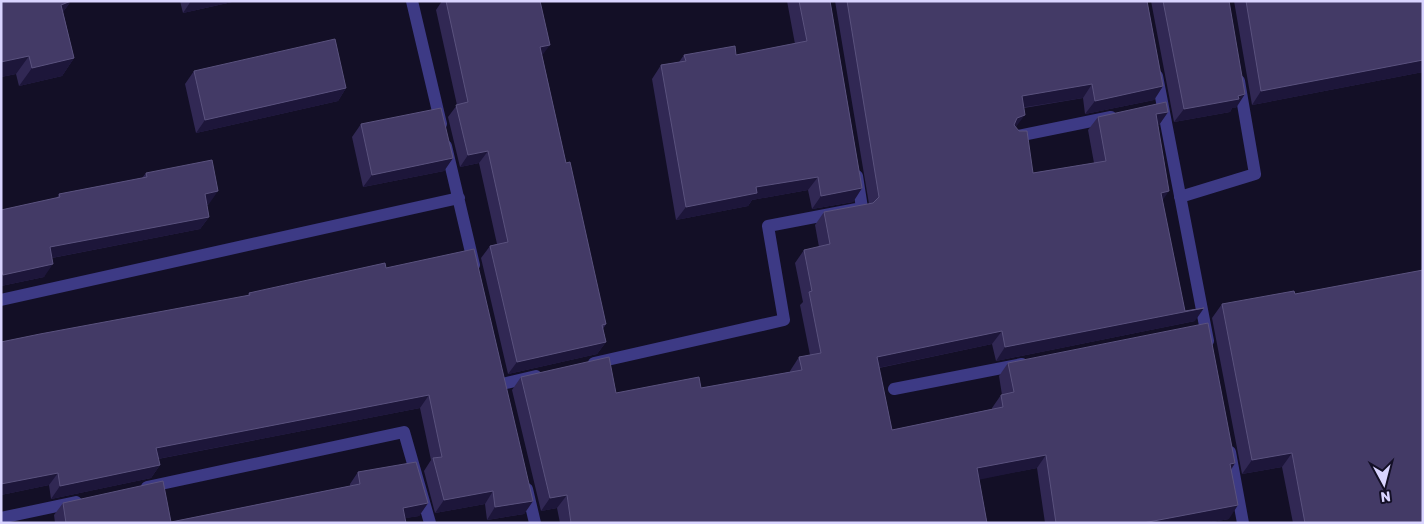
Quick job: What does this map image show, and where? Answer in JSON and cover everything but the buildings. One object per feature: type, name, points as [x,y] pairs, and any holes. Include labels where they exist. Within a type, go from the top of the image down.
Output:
[{"type":"street","points":[[412,1],[478,282]]},
{"type":"street","points":[[1154,59],[1158,107],[1180,197],[1201,328],[1211,356]]},
{"type":"street","points":[[1180,197],[1255,174],[1237,68]]},
{"type":"street","points":[[1013,137],[1125,114]]},
{"type":"street","points":[[580,366],[784,320],[768,226],[862,208],[854,161]]},
{"type":"street","points":[[1,300],[459,198]]},
{"type":"street","points":[[894,389],[1031,362]]},
{"type":"street","points":[[502,384],[550,373]]},
{"type":"street","points":[[136,489],[404,432],[430,523]]},
{"type":"street","points":[[1226,435],[1243,523]]},
{"type":"street","points":[[524,476],[535,523]]},
{"type":"street","points":[[1,518],[88,500]]}]
